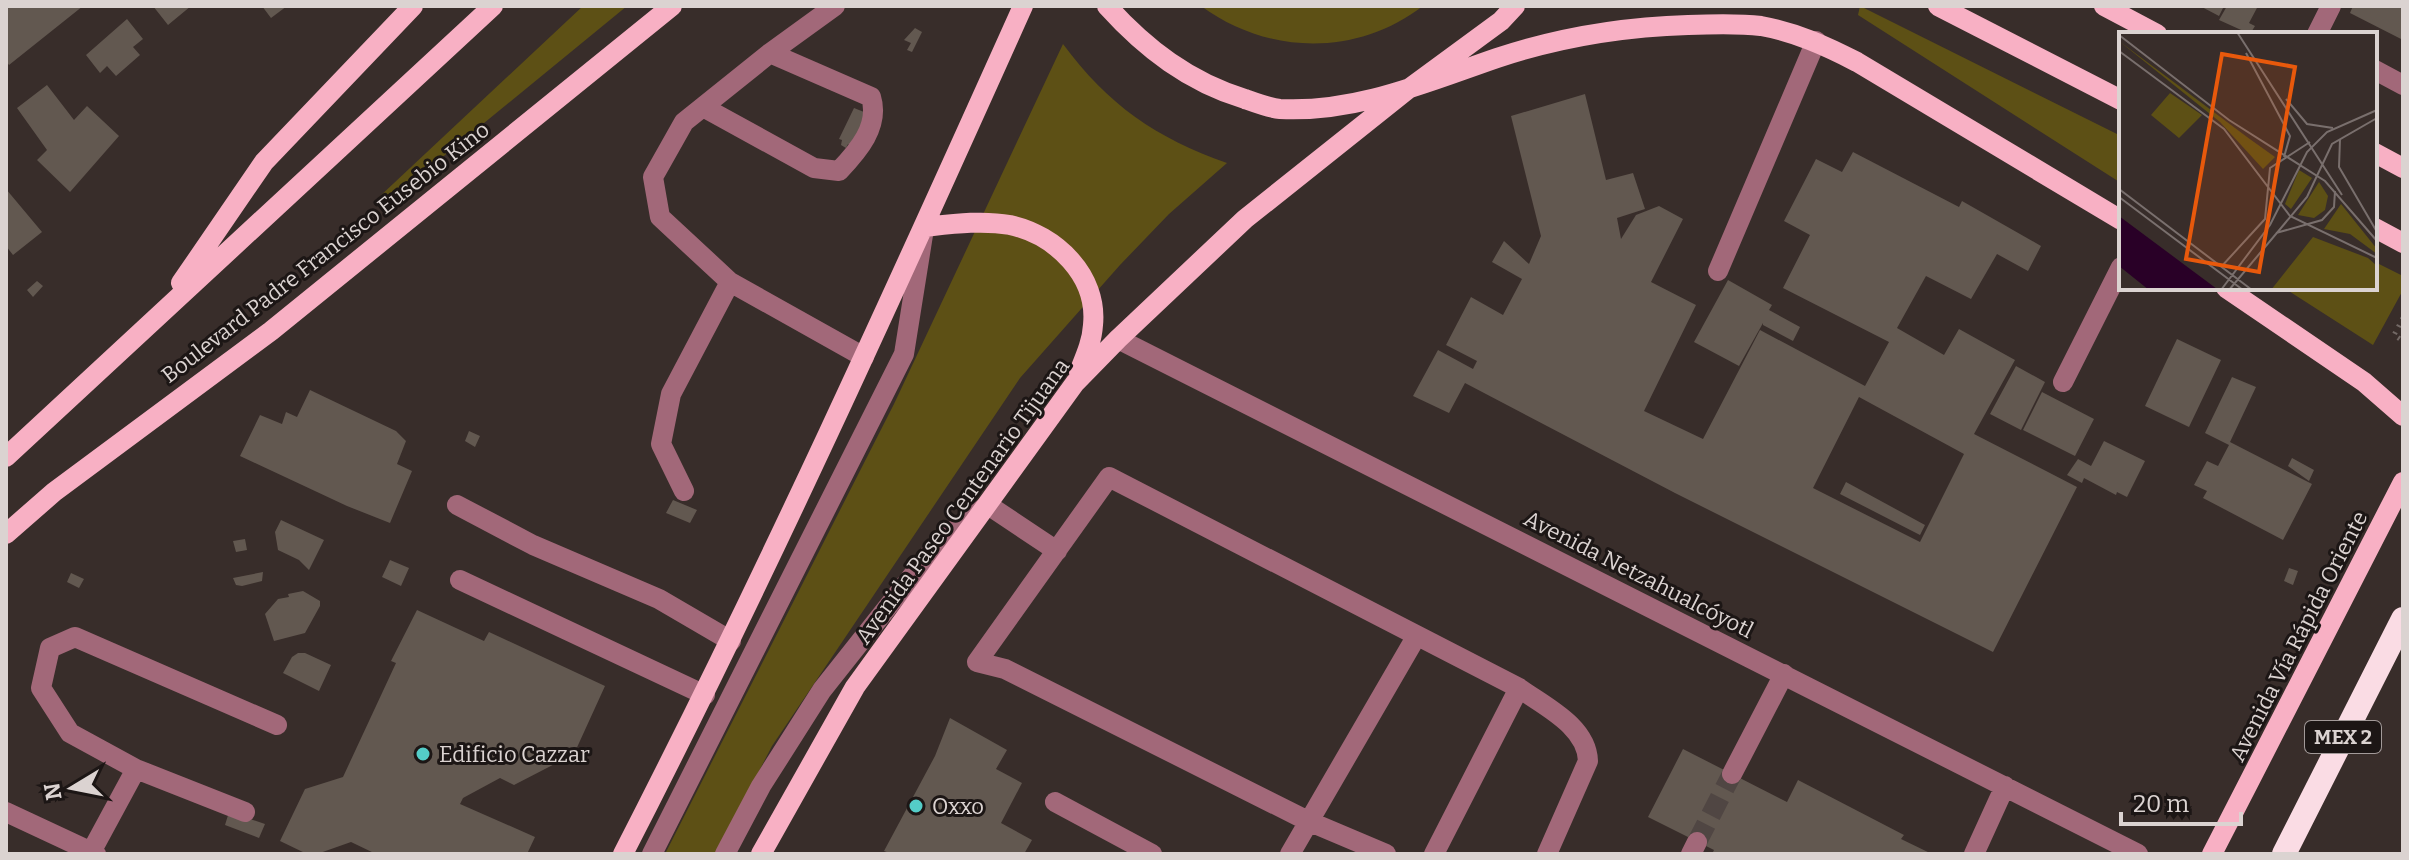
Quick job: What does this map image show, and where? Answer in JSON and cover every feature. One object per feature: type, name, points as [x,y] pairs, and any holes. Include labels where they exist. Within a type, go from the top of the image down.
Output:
[{"type":"highway","name":"MEX 2","points":[[2284,854],[2403,619]]},
{"type":"main road","points":[[163,309],[264,162],[413,6]]},
{"type":"main road","points":[[6,457],[493,6]]},
{"type":"main road","name":"Boulevard Padre Francisco Eusebio Kino","points":[[6,534],[54,492],[271,331],[672,6]]},
{"type":"main road","points":[[623,854],[731,641],[1023,6]]},
{"type":"main road","points":[[1107,6],[1162,59],[1198,82],[1277,109],[1329,109],[1407,90],[1500,57],[1612,30],[1722,24],[1760,26],[1816,41],[1911,93],[2119,219]]},
{"type":"main road","name":"Avenida Paseo Centenario Tijuana","points":[[761,854],[855,687],[1075,383],[1245,219],[1407,90],[1501,21],[1515,6]]},
{"type":"main road","points":[[1938,6],[2119,99]]},
{"type":"main road","points":[[2104,6],[2153,32]]},
{"type":"main road","points":[[2377,154],[2400,167]]},
{"type":"main road","points":[[924,227],[966,223],[1011,225],[1051,243],[1069,257],[1084,276],[1092,297],[1094,324],[1075,383]]},
{"type":"main road","points":[[2377,229],[2403,243]]},
{"type":"main road","points":[[2229,290],[2364,382],[2403,416]]},
{"type":"main road","name":"Avenida Vía Rápida Oriente","points":[[2212,854],[2403,482]]},
{"type":"street","points":[[835,6],[684,122],[653,177],[660,217],[730,282],[864,357]]},
{"type":"street","points":[[2318,32],[2331,6]]},
{"type":"street","points":[[1718,271],[1816,41]]},
{"type":"street","points":[[703,107],[814,168],[839,171],[860,149],[876,112],[871,97],[770,53]]},
{"type":"street","points":[[2377,71],[2403,85]]},
{"type":"street","points":[[652,854],[904,354],[924,227]]},
{"type":"street","points":[[2063,382],[2119,271]]},
{"type":"street","points":[[684,491],[661,444],[671,394],[730,282]]},
{"type":"street","name":"Avenida Netzahualcóyotl","points":[[1118,339],[2138,854]]},
{"type":"street","points":[[1386,854],[1308,821],[1005,669],[977,662],[1109,477],[1519,688],[1582,736],[1588,761],[1547,854]]},
{"type":"street","points":[[457,505],[533,545],[659,599],[731,641]]},
{"type":"street","points":[[725,854],[761,786],[822,690],[940,541],[988,505],[1057,551]]},
{"type":"street","points":[[460,580],[705,695]]},
{"type":"street","points":[[245,812],[136,769],[70,733],[41,688],[50,648],[75,637],[277,725]]},
{"type":"street","points":[[1290,854],[1416,637]]},
{"type":"street","points":[[1732,774],[1784,674]]},
{"type":"street","points":[[1434,854],[1519,688]]},
{"type":"street","points":[[6,812],[92,853],[136,769]]},
{"type":"street","points":[[1974,854],[2005,786]]},
{"type":"street","points":[[1055,802],[1152,854]]},
{"type":"path","points":[[2403,318],[2394,335],[2403,341]]},
{"type":"shaded area","points":[[583,6],[627,6],[384,205],[378,198]]},
{"type":"shaded area","points":[[1201,6],[1423,6],[1397,23],[1369,34],[1312,44],[1255,34]]},
{"type":"shaded area","points":[[1860,6],[2119,135],[2119,182],[1858,15]]},
{"type":"shaded area","points":[[1063,44],[1098,85],[1135,117],[1178,142],[1227,163],[1169,214],[1020,378],[772,746],[716,854],[665,854],[894,404]]},
{"type":"shaded area","points":[[2377,263],[2403,276],[2403,290],[2373,345],[2287,290],[2377,290]]},
{"type":"building","points":[[6,6],[83,6],[9,65],[6,61]]},
{"type":"building","points":[[153,6],[191,6],[168,25]]},
{"type":"building","points":[[262,6],[287,6],[271,18]]},
{"type":"building","points":[[2200,6],[2224,6],[2219,16]]},
{"type":"building","points":[[2227,6],[2258,6],[2249,23],[2255,26],[2251,32],[2219,20]]},
{"type":"building","points":[[2353,6],[2403,6],[2403,40],[2350,13]]},
{"type":"building","points":[[127,19],[143,39],[133,47],[140,55],[116,76],[107,66],[100,73],[86,55]]},
{"type":"building","points":[[915,28],[922,32],[912,52],[907,50],[911,43],[904,40]]},
{"type":"building","points":[[47,85],[74,120],[87,106],[119,136],[70,192],[37,160],[47,150],[17,108]]},
{"type":"building","points":[[1585,94],[1606,180],[1633,173],[1645,209],[1617,218],[1621,239],[1636,215],[1659,206],[1683,219],[1651,282],[1696,305],[1644,411],[1703,439],[1760,330],[1865,386],[1889,342],[1783,288],[1810,235],[1784,221],[1816,159],[1842,172],[1853,152],[1959,207],[1962,201],[2041,246],[2028,271],[1997,254],[1971,299],[1926,276],[1897,328],[1944,355],[1959,329],[2015,360],[1974,434],[2077,487],[1993,652],[1675,493],[1465,383],[1449,413],[1413,396],[1438,350],[1473,369],[1477,361],[1446,345],[1471,297],[1503,315],[1522,279],[1492,262],[1504,241],[1529,264],[1541,236],[1511,116]],"holes":[[[1859,397],[1964,454],[1920,542],[1813,488]]]},
{"type":"building","points":[[854,108],[869,114],[851,146],[848,144],[846,148],[839,139]]},
{"type":"building","points":[[6,189],[42,232],[13,255],[6,246]]},
{"type":"building","points":[[1728,280],[1772,305],[1769,310],[1800,327],[1793,341],[1763,323],[1739,366],[1694,342]]},
{"type":"building","points":[[37,281],[43,286],[33,297],[27,290]]},
{"type":"building","points":[[2177,339],[2221,360],[2189,427],[2145,406]]},
{"type":"building","points":[[2016,366],[2045,382],[2021,430],[1990,414]]},
{"type":"building","points":[[2232,377],[2256,387],[2230,442],[2312,484],[2283,540],[2203,498],[2207,491],[2194,485],[2207,461],[2218,466],[2229,445],[2205,433]]},
{"type":"building","points":[[310,390],[396,431],[406,441],[397,464],[412,471],[390,523],[240,456],[260,415],[282,424],[286,412],[297,417]]},
{"type":"building","points":[[2042,392],[2094,419],[2075,456],[2023,430]]},
{"type":"building","points":[[469,431],[480,436],[475,447],[465,441]]},
{"type":"building","points":[[2104,441],[2145,461],[2127,497],[2117,492],[2116,495],[2084,478],[2082,483],[2067,475],[2078,459],[2091,466]]},
{"type":"building","points":[[2292,458],[2314,470],[2309,481],[2288,466]]},
{"type":"building","points":[[1846,482],[1925,525],[1920,535],[1840,494]]},
{"type":"building","points":[[673,500],[697,510],[690,523],[666,513]]},
{"type":"building","points":[[281,520],[324,540],[309,570],[299,560],[278,550],[275,532]]},
{"type":"building","points":[[245,539],[247,550],[236,552],[233,541]]},
{"type":"building","points":[[390,560],[409,568],[401,586],[382,577]]},
{"type":"building","points":[[2289,568],[2298,571],[2293,585],[2284,581]]},
{"type":"building","points":[[263,572],[262,581],[242,586],[236,585],[233,578]]},
{"type":"building","points":[[71,573],[84,579],[79,588],[67,582]]},
{"type":"building","points":[[303,591],[320,601],[305,633],[274,641],[265,614],[278,599]]},
{"type":"building","points":[[417,610],[484,641],[489,632],[605,686],[574,754],[514,785],[500,778],[463,798],[460,804],[535,837],[527,854],[376,854],[351,842],[317,854],[307,854],[280,841],[305,789],[343,777],[396,663],[391,661]]},
{"type":"building","points":[[298,653],[331,665],[319,691],[283,673]]},
{"type":"building","points":[[950,718],[1007,750],[996,769],[1022,783],[1001,823],[1032,840],[1024,854],[892,854],[884,851],[935,756]]},
{"type":"building","points":[[1683,749],[1787,802],[1798,780],[1904,835],[1901,839],[1932,854],[1712,854],[1714,850],[1648,817]]},
{"type":"building","points":[[229,812],[265,824],[259,838],[225,825]]},
{"type":"tunnel","points":[[1697,842],[1732,774]]},
{"type":"place","name":"Edificio Cazzar","points":[[423,754]]},
{"type":"place","name":"Oxxo","points":[[916,806]]}]
